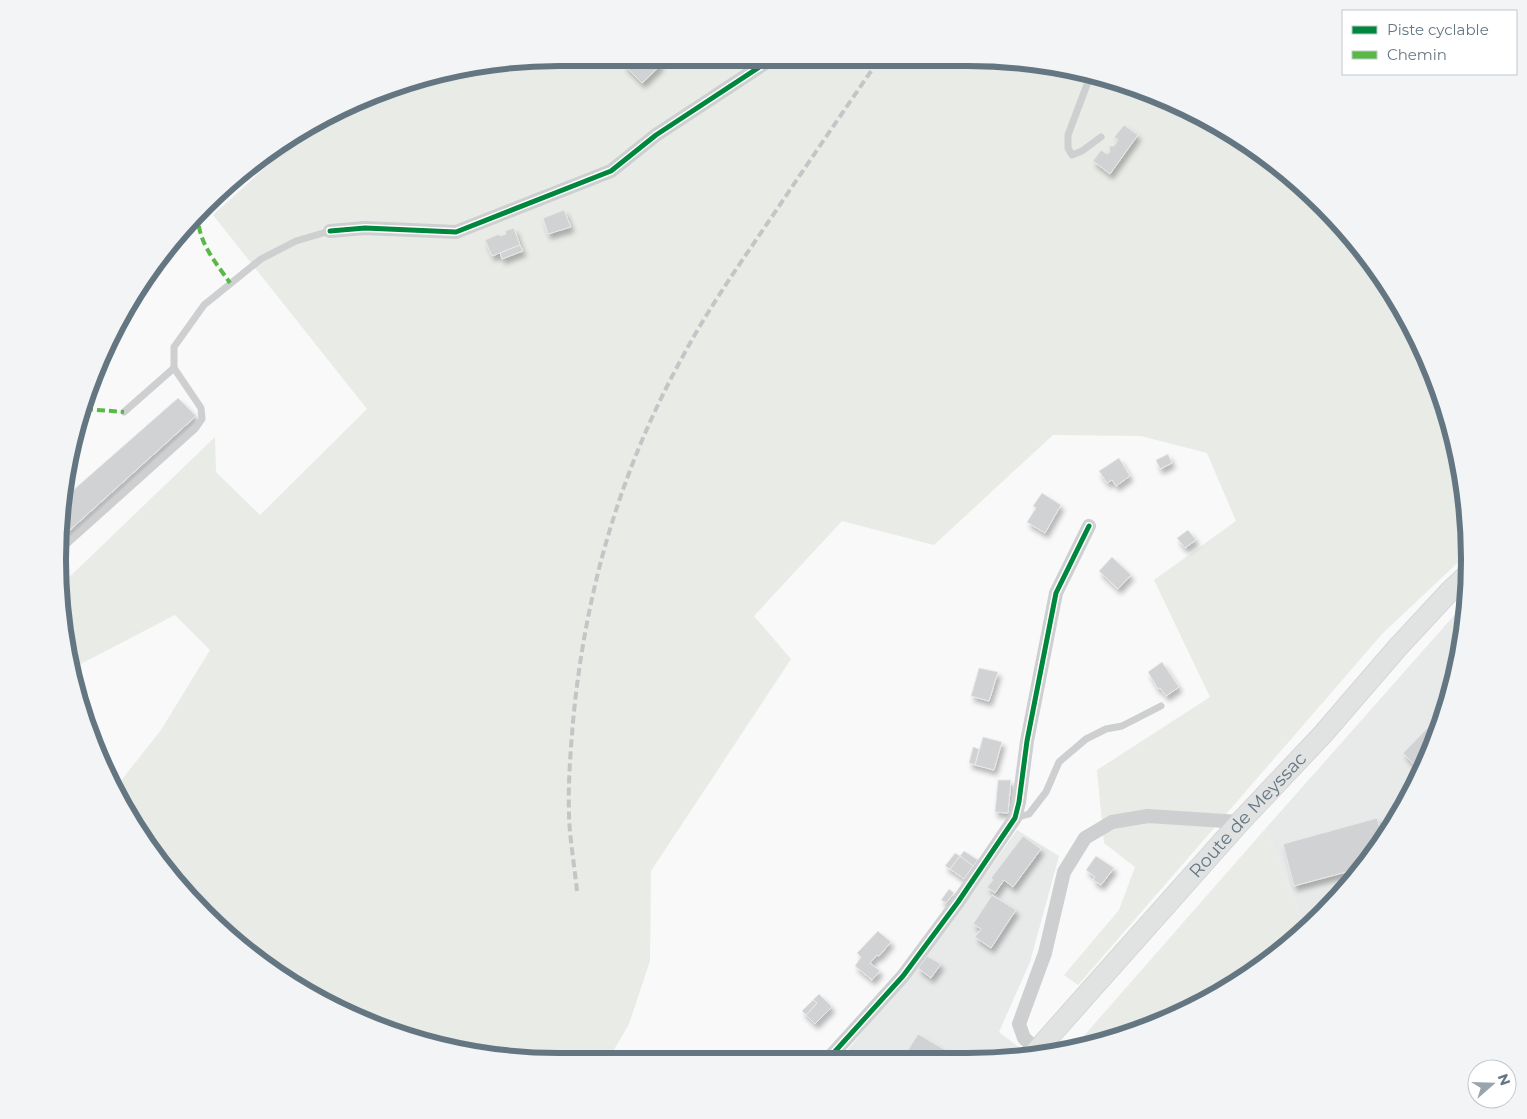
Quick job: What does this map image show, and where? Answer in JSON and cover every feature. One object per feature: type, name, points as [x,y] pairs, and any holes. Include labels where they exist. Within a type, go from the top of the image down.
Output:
[{"type":"main road","name":"Route de Meyssac","points":[[1040,1048],[1240,822],[1323,734],[1398,647],[1460,581]]},
{"type":"street","points":[[330,231],[365,228],[456,232],[611,171],[656,135],[761,66]]},
{"type":"street","points":[[834,1053],[903,976],[958,902],[1015,818],[1027,741],[1056,594],[1089,526]]},
{"type":"street","points":[[1031,1049],[1018,1024],[1045,953],[1064,872],[1085,838],[1112,822],[1148,816],[1240,822]]},
{"type":"lane","points":[[1088,81],[1068,135],[1068,148],[1072,155],[1082,151],[1101,137]]},
{"type":"lane","points":[[66,545],[195,429],[202,419],[200,408],[174,368],[174,347],[204,305],[260,259],[296,241],[330,231]]},
{"type":"lane","points":[[124,412],[174,368]]},
{"type":"lane","points":[[1015,818],[1029,814],[1046,792],[1059,762],[1086,739],[1106,729],[1122,726],[1161,706]]},
{"type":"shaded area","points":[[560,66],[967,66],[1032,70],[1095,83],[1126,92],[1186,117],[1242,149],[1293,189],[1338,234],[1359,259],[1378,285],[1410,341],[1435,401],[1444,432],[1457,495],[1461,560],[1383,633],[1078,985],[1064,975],[1119,910],[1135,867],[1104,843],[1097,770],[1210,697],[1154,580],[1236,521],[1207,453],[1141,436],[1053,435],[934,545],[842,521],[754,616],[791,659],[651,871],[650,961],[629,1024],[612,1053],[527,1052],[495,1049],[432,1036],[401,1027],[341,1002],[285,970],[259,951],[234,930],[189,885],[149,834],[132,806],[119,783],[161,730],[210,650],[175,615],[78,665],[70,624],[67,580],[215,437],[216,472],[260,515],[367,409],[213,215],[287,148],[341,117],[401,92],[432,83],[495,70]]},
{"type":"shaded area","points":[[1458,611],[1444,687],[1435,718],[1410,778],[1378,834],[1359,860],[1338,885],[1302,921],[1266,828]]},
{"type":"shaded area","points":[[1266,828],[1302,921],[1275,945],[1221,983],[1186,1002],[1126,1027],[1081,1039]]},
{"type":"shaded area","points":[[1017,830],[1059,856],[1030,962],[999,1032],[1020,1048],[1018,1050],[967,1053],[845,1053],[946,930]]},
{"type":"shaded area","points":[[1276,945],[1242,970],[1216,986]]},
{"type":"building","points":[[625,66],[660,66],[642,83]]},
{"type":"building","points":[[1124,125],[1138,135],[1110,174],[1093,161],[1101,150],[1107,154],[1110,152],[1109,146],[1114,146],[1118,140],[1114,137]]},
{"type":"building","points":[[564,210],[571,227],[548,234],[543,218]]},
{"type":"building","points":[[514,228],[520,245],[492,256],[485,240],[499,234],[500,236],[506,234],[505,231]]},
{"type":"building","points":[[520,245],[523,251],[502,259],[500,253]]},
{"type":"building","points":[[178,398],[196,416],[67,533],[70,493]]},
{"type":"building","points":[[1168,454],[1172,463],[1160,469],[1156,460]]},
{"type":"building","points":[[1119,458],[1130,476],[1116,486],[1112,480],[1107,483],[1099,471]]},
{"type":"building","points":[[1042,493],[1061,505],[1045,533],[1027,522],[1036,508],[1033,506]]},
{"type":"building","points":[[1188,530],[1196,540],[1185,548],[1177,538]]},
{"type":"building","points":[[1112,557],[1131,575],[1118,589],[1099,571]]},
{"type":"building","points":[[1162,662],[1179,687],[1166,696],[1160,688],[1158,689],[1148,672]]},
{"type":"building","points":[[979,668],[998,672],[989,701],[971,696]]},
{"type":"building","points":[[1433,722],[1415,766],[1403,753]]},
{"type":"building","points":[[983,737],[1002,742],[994,770],[975,765]]},
{"type":"building","points":[[973,747],[979,749],[975,765],[969,763]]},
{"type":"building","points":[[998,780],[1011,780],[1008,813],[995,812]]},
{"type":"building","points":[[1377,818],[1381,830],[1350,871],[1294,886],[1283,844]]},
{"type":"building","points":[[1023,836],[1041,849],[1013,887],[1004,880],[995,893],[987,887],[993,880],[991,878]]},
{"type":"building","points":[[964,851],[978,860],[973,866],[960,856]]},
{"type":"building","points":[[955,853],[960,856],[950,869],[945,866]]},
{"type":"building","points":[[960,856],[973,866],[964,879],[950,869]]},
{"type":"building","points":[[1096,856],[1114,868],[1101,885],[1093,880],[1095,877],[1086,870]]},
{"type":"building","points":[[949,889],[954,893],[946,903],[941,900]]},
{"type":"building","points":[[992,895],[1016,910],[991,948],[975,937],[981,929],[973,924]]},
{"type":"building","points":[[878,931],[891,942],[870,963],[880,971],[872,980],[855,966],[861,957],[857,953]]},
{"type":"building","points":[[927,956],[941,964],[931,978],[918,968]]},
{"type":"building","points":[[819,994],[832,1007],[815,1024],[806,1015],[817,1003],[813,1000]]},
{"type":"building","points":[[813,1000],[817,1003],[806,1015],[802,1011]]},
{"type":"building","points":[[918,1034],[951,1053],[906,1053]]},
{"type":"railway","points":[[577,891],[569,818],[573,722],[586,626],[596,579],[624,488],[641,443],[661,399],[703,321],[875,66]]},
{"type":"marked path","points":[[199,223],[200,233],[208,251],[230,283]]},
{"type":"marked path","points":[[90,409],[124,412]]},
{"type":"cycle path","points":[[330,231],[365,228],[456,232],[611,171],[656,135],[761,66]]},
{"type":"cycle path","points":[[834,1053],[903,976],[958,902],[1015,818],[1027,741],[1056,593],[1089,526]]}]
